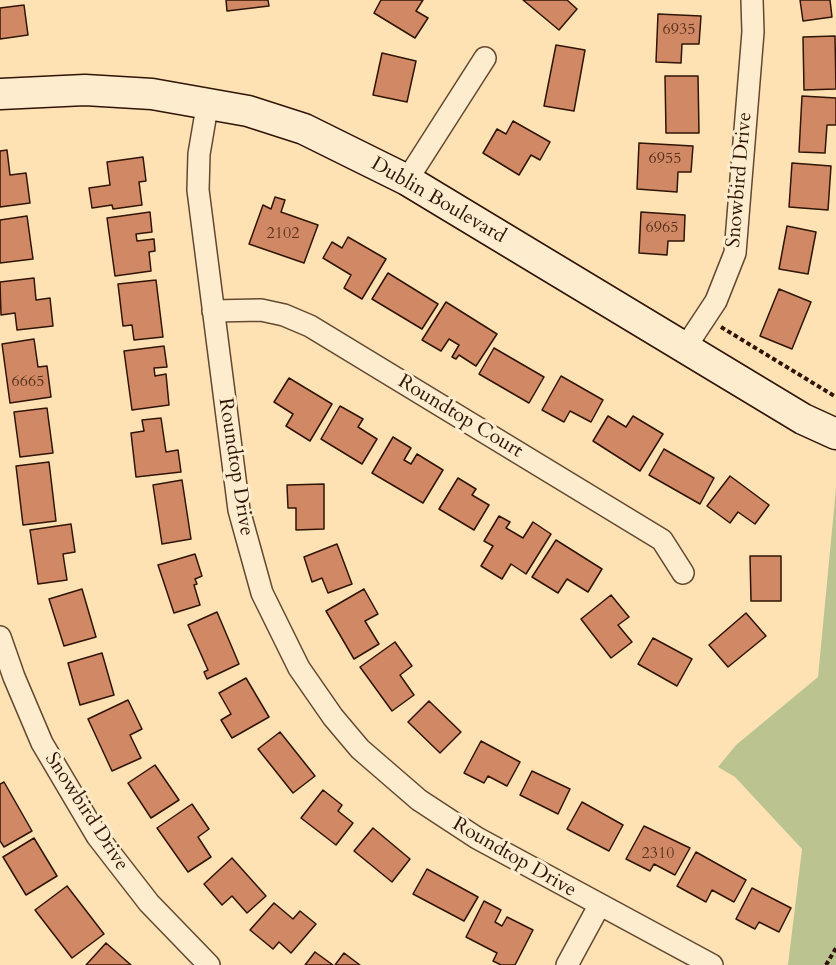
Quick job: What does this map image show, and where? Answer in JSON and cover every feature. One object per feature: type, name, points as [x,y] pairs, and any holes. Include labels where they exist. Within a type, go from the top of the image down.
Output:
[{"type":"main road","name":"Dublin Boulevard","points":[[0,94],[114,91],[208,101],[304,129],[407,180],[802,419],[836,434]]},
{"type":"street","name":"Snowbird Drive","points":[[686,348],[724,284],[735,253],[753,32],[752,0]]},
{"type":"street","points":[[407,180],[485,58]]},
{"type":"street","name":"Roundtop Drive","points":[[208,101],[197,177],[243,529],[265,600],[299,668],[347,734],[405,789],[457,826],[599,906],[712,965]]},
{"type":"street","name":"Roundtop Court","points":[[213,310],[261,310],[284,315],[310,326],[662,540],[683,573]]},
{"type":"street","name":"Snowbird Drive","points":[[0,637],[34,724],[80,810],[129,879],[165,921],[209,965]]},
{"type":"street","points":[[567,965],[599,906]]},
{"type":"path","points":[[705,318],[836,397]]},
{"type":"path","points":[[826,965],[836,948]]},
{"type":"green space","points":[[836,488],[836,965],[788,965],[802,849],[735,777],[718,767],[736,745],[818,677]]},
{"type":"building","points":[[226,0],[268,0],[269,6],[227,11]]},
{"type":"building","points":[[381,0],[423,0],[416,11],[428,18],[415,38],[374,13]]},
{"type":"building","points":[[523,0],[567,0],[577,9],[559,30]]},
{"type":"building","points":[[800,0],[830,0],[832,17],[803,21]]},
{"type":"building","points":[[24,5],[28,35],[0,39],[0,8]]},
{"type":"building","points":[[658,14],[701,16],[699,44],[682,44],[681,63],[656,62]]},
{"type":"building","points":[[835,36],[836,89],[804,90],[803,37]]},
{"type":"building","points":[[556,45],[585,50],[574,111],[544,106]]},
{"type":"building","points":[[382,53],[416,61],[407,102],[373,95]]},
{"type":"building","points":[[665,76],[698,76],[699,133],[666,133]]},
{"type":"building","points":[[802,96],[836,98],[836,125],[827,125],[825,153],[799,152]]},
{"type":"building","points":[[513,121],[550,142],[540,160],[531,155],[519,175],[483,153],[497,129],[506,134]]},
{"type":"building","points":[[639,143],[693,146],[691,172],[678,172],[677,192],[637,189]]},
{"type":"building","points":[[7,150],[10,175],[26,173],[30,203],[0,207],[0,151]]},
{"type":"building","points":[[143,157],[146,181],[139,182],[142,205],[113,209],[112,205],[92,208],[89,188],[110,185],[107,162]]},
{"type":"building","points":[[792,163],[831,166],[828,210],[789,207]]},
{"type":"building","points":[[275,197],[285,200],[281,212],[318,225],[304,263],[249,244],[263,205],[271,209]]},
{"type":"building","points":[[150,212],[152,232],[136,234],[137,241],[154,239],[155,251],[149,252],[151,271],[115,276],[107,218]]},
{"type":"building","points":[[641,212],[685,215],[684,241],[668,241],[667,255],[639,253]]},
{"type":"building","points":[[27,216],[33,259],[0,263],[0,220]]},
{"type":"building","points":[[787,226],[816,232],[808,274],[779,269]]},
{"type":"building","points":[[348,237],[386,259],[362,299],[344,288],[351,275],[323,258],[332,242],[342,248]]},
{"type":"building","points":[[388,273],[438,304],[422,329],[372,299]]},
{"type":"building","points":[[34,278],[36,300],[50,298],[53,326],[17,330],[15,313],[1,315],[0,282]]},
{"type":"building","points":[[156,280],[163,337],[134,340],[132,325],[123,326],[118,284]]},
{"type":"building","points":[[779,289],[811,302],[792,349],[760,336]]},
{"type":"building","points":[[446,302],[497,334],[476,366],[459,355],[456,359],[452,357],[459,345],[449,339],[441,351],[422,340]]},
{"type":"building","points":[[34,339],[38,367],[47,366],[51,397],[10,403],[2,344]]},
{"type":"building","points":[[164,346],[167,367],[154,368],[155,376],[166,374],[169,405],[132,410],[124,351]]},
{"type":"building","points":[[494,348],[544,377],[529,403],[479,374]]},
{"type":"building","points":[[561,376],[603,400],[591,422],[570,411],[564,422],[542,410]]},
{"type":"building","points":[[289,378],[332,404],[310,441],[286,426],[293,414],[274,402]]},
{"type":"building","points":[[340,406],[363,419],[358,427],[377,439],[362,464],[321,439]]},
{"type":"building","points":[[47,408],[53,453],[20,457],[14,412]]},
{"type":"building","points":[[608,416],[626,427],[633,416],[663,434],[640,471],[593,441]]},
{"type":"building","points":[[161,418],[166,452],[178,450],[181,472],[136,477],[131,433],[144,431],[142,420]]},
{"type":"building","points":[[393,437],[411,448],[404,460],[411,464],[417,454],[443,470],[423,503],[372,473]]},
{"type":"building","points":[[664,449],[714,478],[700,504],[649,475]]},
{"type":"building","points":[[49,462],[56,521],[23,525],[16,466]]},
{"type":"building","points":[[730,476],[769,505],[755,524],[738,512],[730,523],[707,506]]},
{"type":"building","points":[[458,478],[476,489],[472,495],[489,505],[474,530],[439,509]]},
{"type":"building","points":[[182,480],[191,539],[162,544],[153,485]]},
{"type":"building","points":[[324,484],[324,529],[296,530],[296,508],[288,508],[287,485]]},
{"type":"building","points":[[499,516],[510,522],[506,528],[523,538],[533,522],[551,534],[526,574],[511,564],[502,579],[481,566],[493,546],[484,541]]},
{"type":"building","points":[[71,524],[75,552],[63,554],[67,580],[38,584],[30,530]]},
{"type":"building","points":[[556,540],[602,569],[588,592],[567,579],[558,593],[532,577]]},
{"type":"building","points":[[337,544],[352,584],[328,593],[322,578],[312,582],[304,557]]},
{"type":"building","points":[[195,554],[202,576],[195,579],[197,584],[194,585],[200,605],[174,613],[158,565]]},
{"type":"building","points":[[750,556],[781,556],[781,601],[751,601]]},
{"type":"building","points":[[82,589],[96,637],[64,646],[49,599]]},
{"type":"building","points":[[364,589],[378,614],[365,621],[379,644],[354,659],[326,611]]},
{"type":"building","points":[[611,595],[629,617],[618,625],[632,642],[611,658],[581,619]]},
{"type":"building","points":[[217,612],[239,664],[207,679],[204,672],[208,670],[188,625]]},
{"type":"building","points":[[746,613],[766,636],[728,667],[709,645]]},
{"type":"building","points":[[653,638],[692,659],[677,686],[638,664]]},
{"type":"building","points":[[395,642],[412,666],[400,675],[414,695],[392,711],[360,667]]},
{"type":"building","points":[[102,653],[114,695],[80,705],[68,663]]},
{"type":"building","points":[[246,678],[269,717],[232,738],[221,720],[231,714],[219,693]]},
{"type":"building","points":[[128,700],[142,729],[130,735],[141,758],[112,771],[88,719]]},
{"type":"building","points":[[429,701],[461,732],[440,753],[408,722]]},
{"type":"building","points":[[280,732],[315,776],[293,793],[258,749]]},
{"type":"building","points":[[481,741],[520,762],[507,786],[488,776],[484,783],[464,773]]},
{"type":"building","points":[[155,765],[179,800],[151,818],[128,783]]},
{"type":"building","points":[[532,771],[570,789],[558,814],[520,795]]},
{"type":"building","points":[[4,782],[32,831],[4,847],[0,841],[0,784]]},
{"type":"building","points":[[323,790],[342,805],[338,811],[353,823],[336,845],[301,818]]},
{"type":"building","points":[[582,802],[623,825],[609,851],[567,829]]},
{"type":"building","points":[[192,804],[209,829],[198,837],[211,857],[188,872],[157,828]]},
{"type":"building","points":[[644,826],[690,848],[675,875],[654,864],[650,871],[626,859]]},
{"type":"building","points":[[373,828],[410,859],[392,882],[354,851]]},
{"type":"building","points":[[34,838],[57,876],[26,895],[3,857]]},
{"type":"building","points":[[696,852],[746,880],[734,902],[712,890],[706,902],[677,886]]},
{"type":"building","points":[[232,858],[266,896],[247,913],[232,896],[222,905],[204,884]]},
{"type":"building","points":[[427,869],[478,897],[464,921],[413,894]]},
{"type":"building","points":[[67,886],[104,934],[72,958],[35,910]]},
{"type":"building","points":[[752,888],[791,908],[779,932],[759,922],[755,929],[736,919]]},
{"type":"building","points":[[484,901],[501,910],[495,922],[502,926],[507,917],[533,930],[515,965],[501,965],[493,961],[497,953],[466,937]]},
{"type":"building","points":[[274,903],[293,919],[300,911],[316,924],[291,953],[279,942],[273,949],[250,930]]},
{"type":"building","points":[[106,943],[131,965],[86,965]]},
{"type":"building","points":[[315,952],[333,965],[305,965]]},
{"type":"building","points":[[344,953],[360,965],[335,965]]}]
